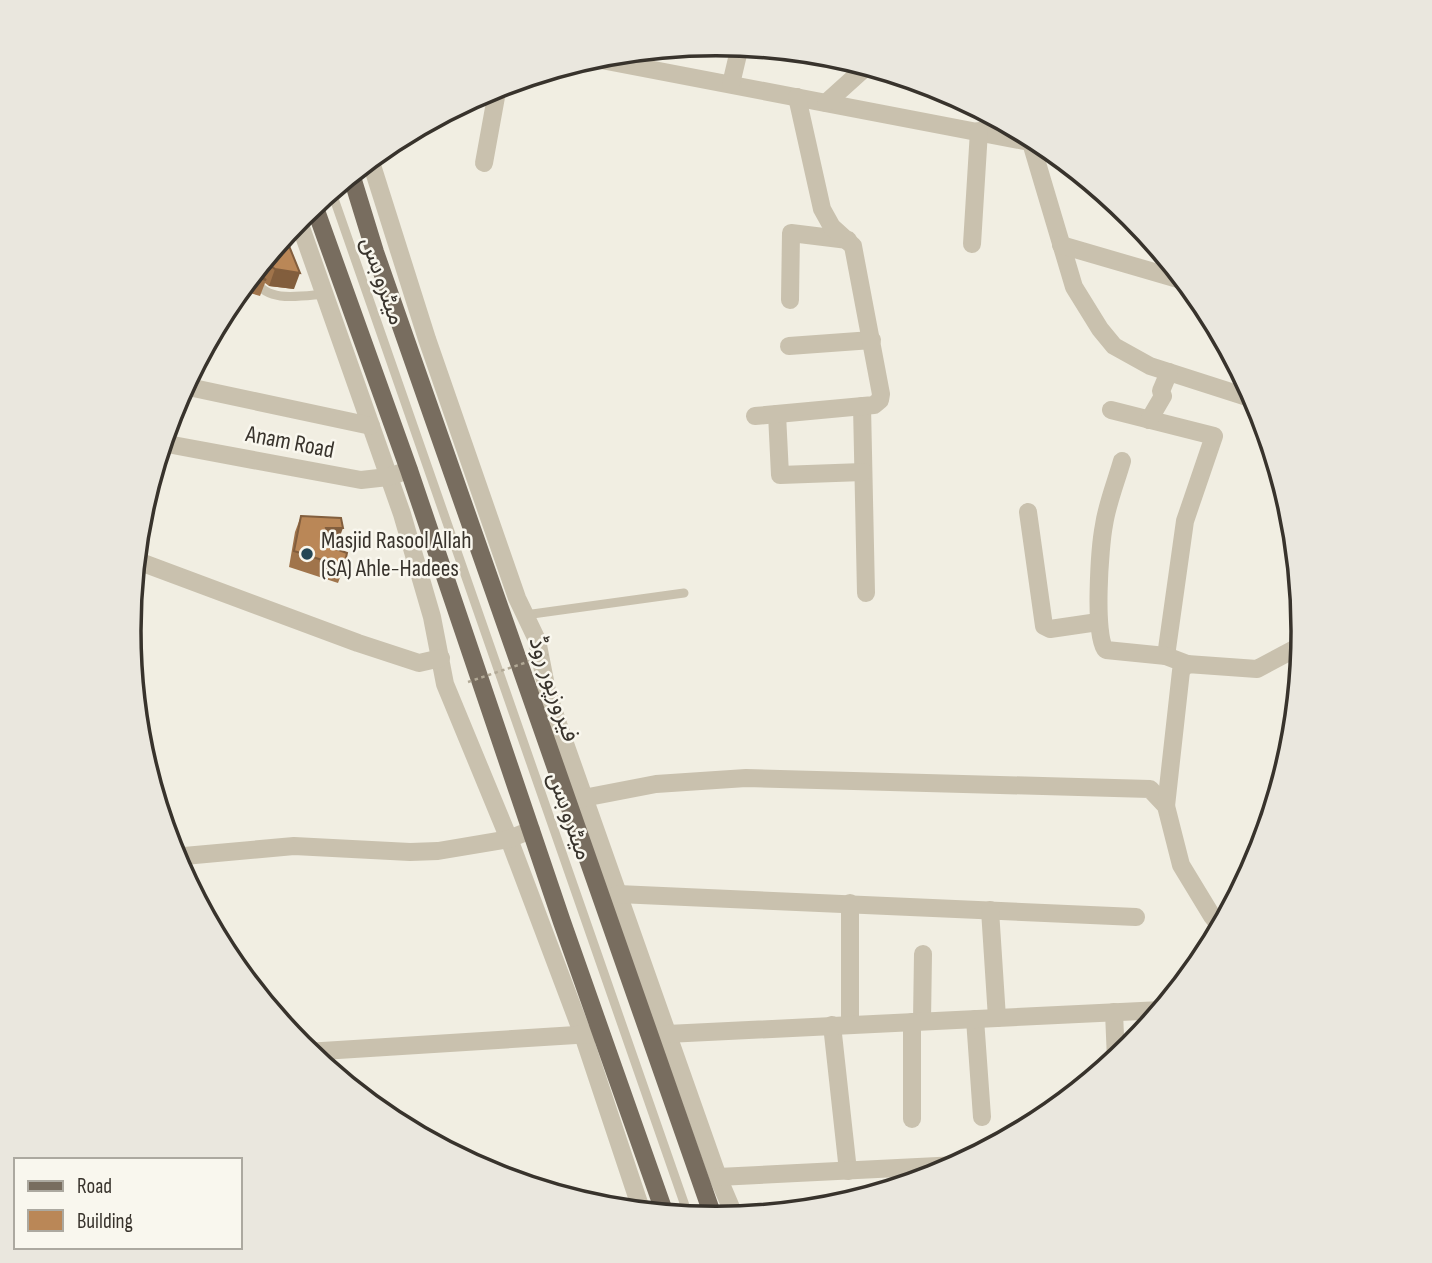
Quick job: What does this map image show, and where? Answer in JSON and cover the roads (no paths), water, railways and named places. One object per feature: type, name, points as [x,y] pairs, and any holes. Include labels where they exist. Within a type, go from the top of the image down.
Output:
[{"type":"main road","name":"فیروزپور روڈ","points":[[354,185],[375,252],[567,802],[658,1036],[710,1207]]},
{"type":"main road","points":[[318,216],[409,470],[662,1204]]},
{"type":"street","points":[[731,85],[738,57]]},
{"type":"street","points":[[622,64],[1010,136]]},
{"type":"street","points":[[826,103],[858,74]]},
{"type":"street","points":[[755,416],[874,405],[880,400],[881,394],[853,246],[832,227],[822,209],[797,97]]},
{"type":"street","points":[[484,163],[495,100]]},
{"type":"street","points":[[972,244],[979,131]]},
{"type":"street","points":[[1038,155],[1074,287],[1114,346],[1150,366],[1240,395]]},
{"type":"street","points":[[373,170],[427,339],[523,615],[537,639],[548,691],[618,894],[658,1036],[731,1207]]},
{"type":"street","points":[[790,300],[791,233],[848,240]]},
{"type":"street","points":[[300,234],[326,294],[402,514],[432,617],[445,684],[509,839],[583,1035],[639,1202]]},
{"type":"street","points":[[1061,244],[1169,276]]},
{"type":"street","points":[[345,347],[363,340]]},
{"type":"street","points":[[789,346],[872,340]]},
{"type":"street","points":[[1149,421],[1163,396],[1161,391],[1169,372]]},
{"type":"street","points":[[195,388],[371,426]]},
{"type":"street","points":[[862,406],[866,593]]},
{"type":"street","points":[[1111,410],[1214,436],[1185,521],[1166,656]]},
{"type":"street","points":[[777,414],[780,475],[863,472]]},
{"type":"street","name":"Anam Road","points":[[172,445],[361,480],[388,477],[409,470]]},
{"type":"street","points":[[1122,461],[1103,525],[1098,622],[1102,646],[1106,650],[1166,656],[1188,664],[1257,669],[1291,651]]},
{"type":"street","points":[[1028,512],[1044,626],[1050,629],[1098,622]]},
{"type":"street","points":[[144,564],[419,663],[441,658]]},
{"type":"street","points":[[1188,664],[1181,671],[1166,806],[1181,865],[1214,918]]},
{"type":"street","points":[[567,802],[656,785],[779,778],[1150,789],[1166,806]]},
{"type":"street","points":[[186,856],[294,846],[439,851],[509,839],[531,830]]},
{"type":"street","points":[[618,894],[1136,917]]},
{"type":"street","points":[[848,1171],[841,1025],[849,904]]},
{"type":"street","points":[[990,910],[997,1018]]},
{"type":"street","points":[[912,1119],[922,954]]},
{"type":"street","points":[[658,1036],[1149,1011]]},
{"type":"street","points":[[1114,1012],[1115,1045]]},
{"type":"street","points":[[975,1018],[982,1117]]},
{"type":"street","points":[[323,1051],[583,1035],[602,1031]]},
{"type":"street","points":[[718,1177],[926,1167]]},
{"type":"lane","name":"میٹرو بس","points":[[335,201],[685,1206]]},
{"type":"lane","points":[[258,283],[260,288],[270,294],[285,297],[326,294]]},
{"type":"lane","points":[[523,615],[684,593]]},
{"type":"place","name":"Masjid Rasool Allah (SA) Ahle-Hadees","points":[[307,554]]}]
